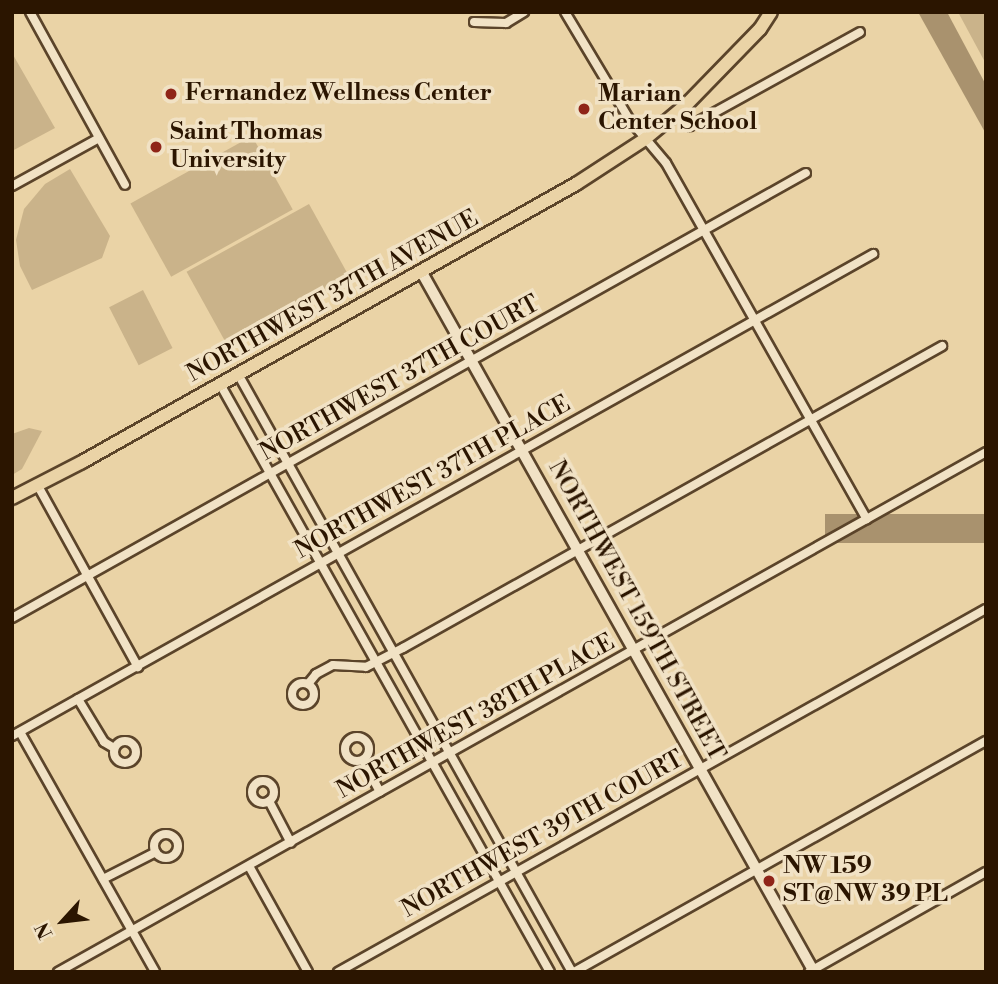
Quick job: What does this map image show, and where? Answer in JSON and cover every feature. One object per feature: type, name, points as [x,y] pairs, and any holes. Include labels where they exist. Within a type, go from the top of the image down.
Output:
[{"type":"main road","name":"NORTHWEST 37TH AVENUE","points":[[12,498],[576,184],[645,139],[676,113],[760,29],[771,12]]},
{"type":"main road","name":"NORTHWEST 37TH AVENUE","points":[[12,504],[37,486]]},
{"type":"street","points":[[30,12],[125,185]]},
{"type":"street","points":[[474,22],[506,23],[524,12]]},
{"type":"street","points":[[565,12],[645,139],[666,163],[867,519]]},
{"type":"street","points":[[676,113],[690,126],[860,32]]},
{"type":"street","points":[[12,187],[99,138]]},
{"type":"street","name":"NORTHWEST 37TH COURT","points":[[12,618],[806,173]]},
{"type":"street","name":"NORTHWEST 37TH PLACE","points":[[16,734],[873,254]]},
{"type":"street","name":"NORTHWEST 159TH STREET","points":[[422,271],[812,971]]},
{"type":"street","points":[[308,684],[316,674],[333,665],[366,667],[393,653],[942,346]]},
{"type":"street","points":[[238,374],[573,972],[986,741]]},
{"type":"street","points":[[220,384],[550,972]]},
{"type":"street","name":"NORTHWEST 38TH PLACE","points":[[58,972],[986,452]]},
{"type":"street","points":[[37,486],[138,667]]},
{"type":"street","name":"NORTHWEST 39TH COURT","points":[[338,972],[986,609]]},
{"type":"street","points":[[79,699],[104,742],[114,748]]},
{"type":"street","points":[[16,734],[155,972]]},
{"type":"street","points":[[363,760],[380,792]]},
{"type":"street","points":[[269,801],[291,843]]},
{"type":"street","points":[[103,879],[156,852]]},
{"type":"street","points":[[249,866],[308,972]]},
{"type":"street","points":[[812,971],[986,872]]},
{"type":"shaded area","points":[[918,12],[947,12],[986,85],[986,134]]},
{"type":"shaded area","points":[[958,12],[986,12],[986,64]]},
{"type":"shaded area","points":[[12,53],[55,128],[12,151]]},
{"type":"shaded area","points":[[252,136],[293,209],[171,277],[130,203]]},
{"type":"shaded area","points":[[70,169],[110,236],[102,258],[32,290],[20,266],[16,240],[24,209],[45,184]]},
{"type":"shaded area","points":[[309,204],[350,277],[227,345],[187,272]]},
{"type":"shaded area","points":[[143,290],[173,348],[139,365],[109,307]]},
{"type":"shaded area","points":[[29,428],[42,431],[22,469],[12,475],[12,434]]},
{"type":"shaded area","points":[[825,514],[986,514],[986,543],[825,543]]},
{"type":"place","name":"Fernandez Wellness Center","points":[[171,94]]},
{"type":"place","name":"Marian Center School","points":[[584,109]]},
{"type":"place","name":"Saint Thomas University","points":[[156,147]]},
{"type":"place","name":"NW 159 ST@NW 39 PL","points":[[769,881]]}]
